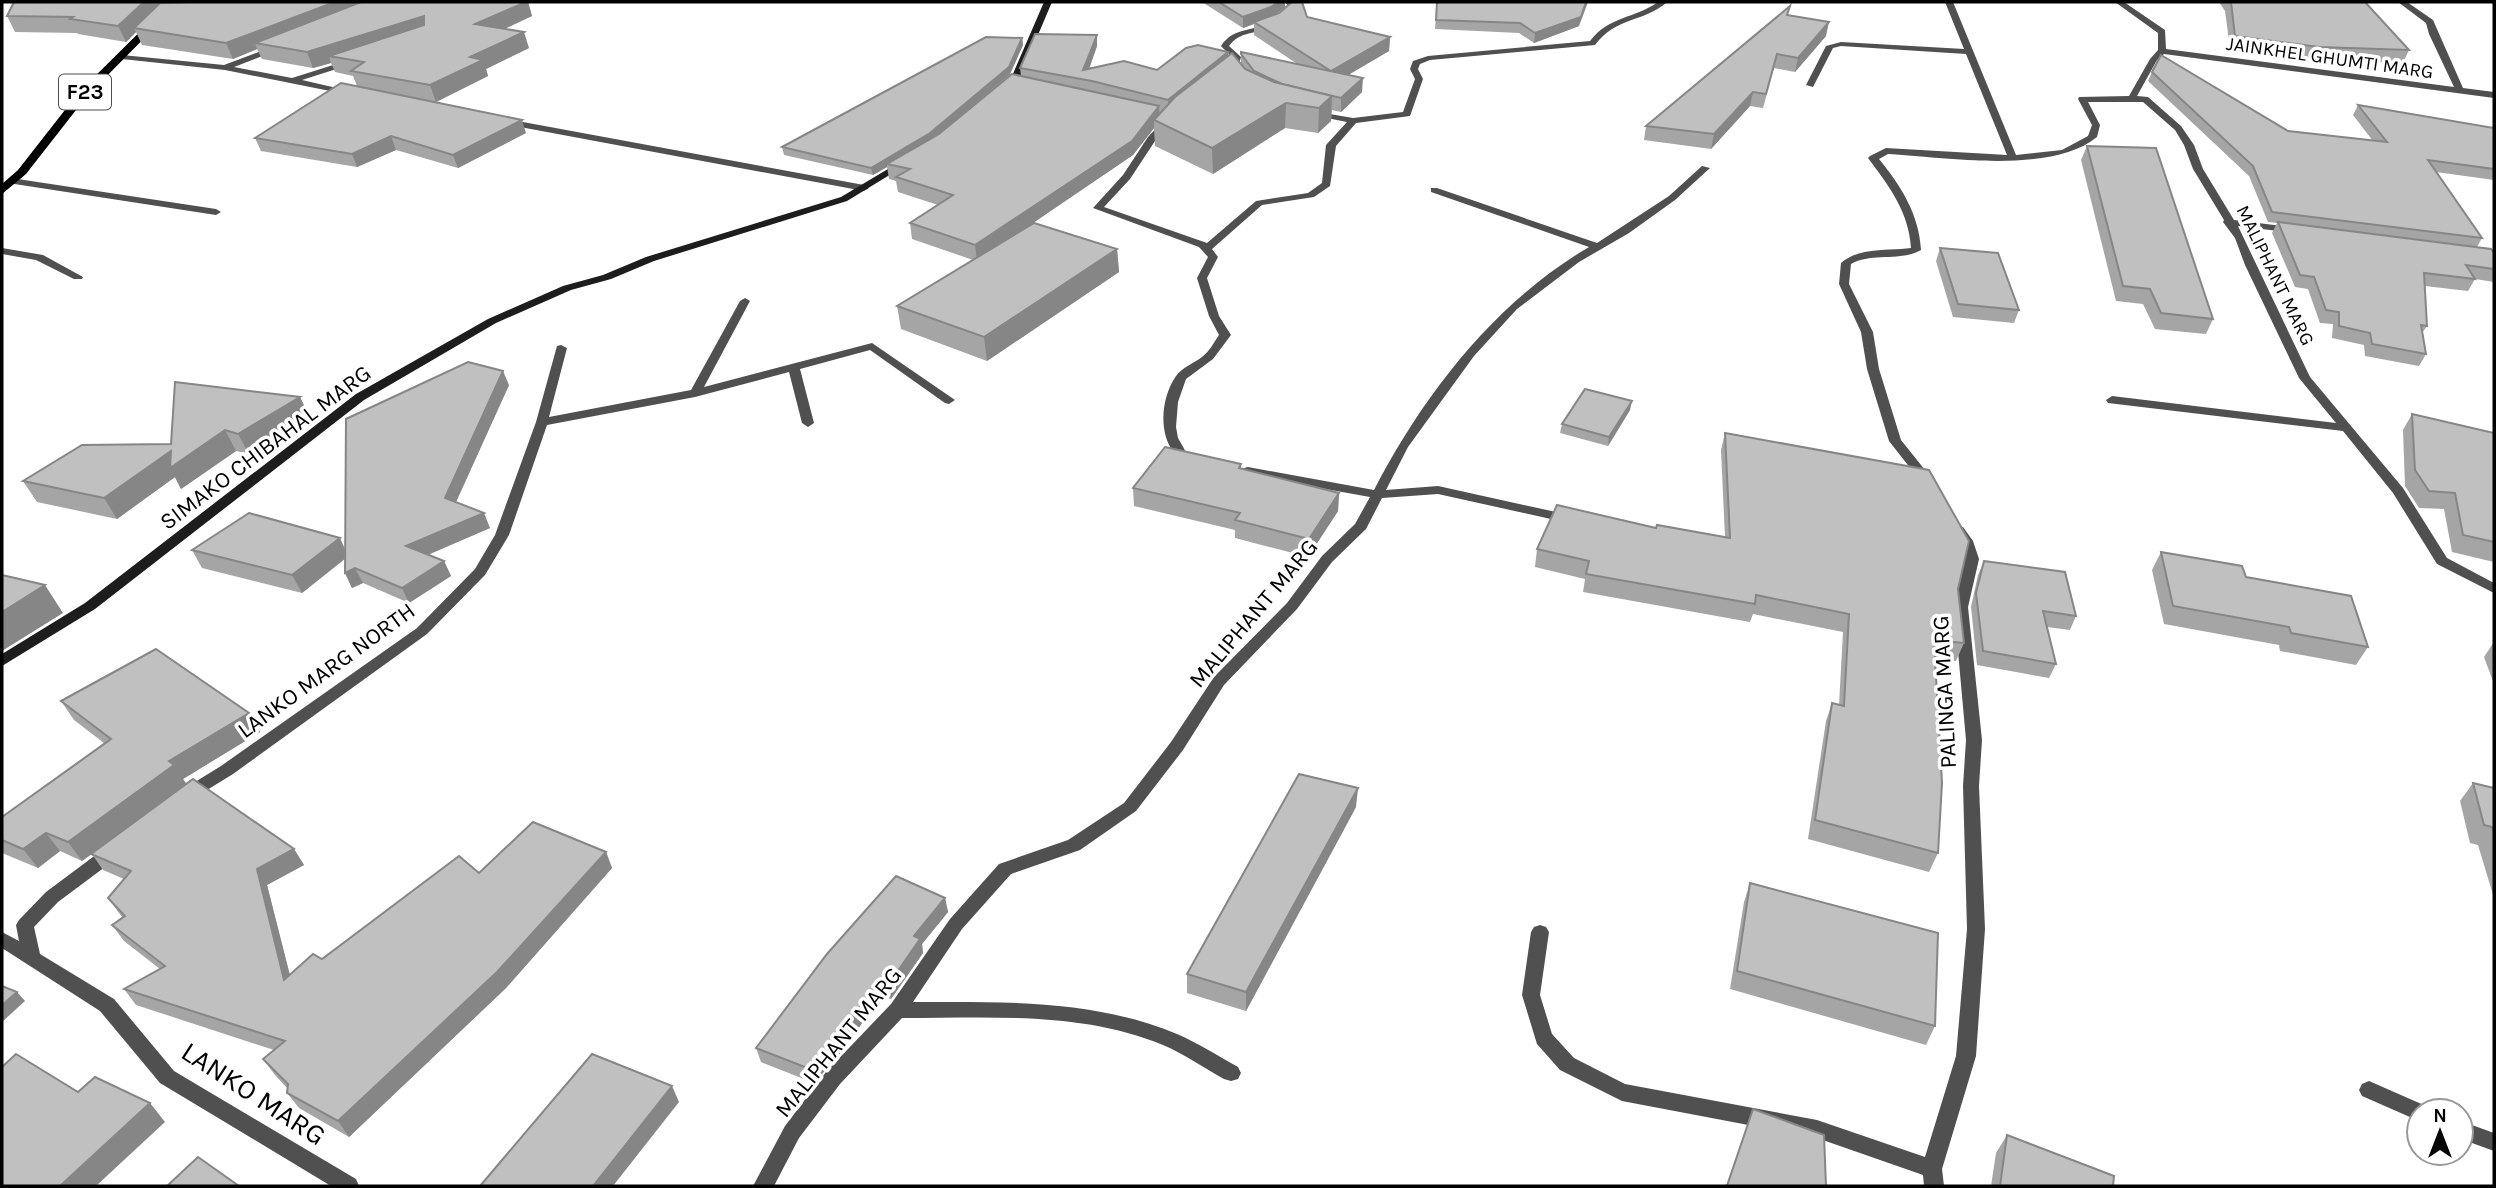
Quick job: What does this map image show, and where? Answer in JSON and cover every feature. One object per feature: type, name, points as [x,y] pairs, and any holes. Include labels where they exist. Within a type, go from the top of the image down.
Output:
[{"type":"main road","name":"F23","points":[[6,185],[83,94],[122,57],[158,15],[175,2]]},
{"type":"main road","points":[[1004,86],[1016,77],[1048,2]]},
{"type":"main road","name":"SIMAKO CHIBAHAL MARG","points":[[2,661],[90,606],[360,397],[492,321],[567,288],[607,277],[650,258],[844,199],[915,157]]},
{"type":"street","points":[[1224,77],[1234,68],[1237,58],[1225,46],[1230,37],[1247,29],[1269,26],[1293,8],[1289,2]]},
{"type":"street","points":[[1300,109],[1353,121],[1407,114],[1419,79],[1414,69],[1416,63],[1428,58],[1592,43],[1610,23],[1651,12],[1663,2]]},
{"type":"street","points":[[1949,2],[2013,158]]},
{"type":"street","points":[[2119,2],[2162,32],[2162,51],[2154,59],[2132,98]]},
{"type":"street","points":[[2402,2],[2430,22],[2460,91]]},
{"type":"street","points":[[158,15],[172,14]]},
{"type":"street","points":[[225,68],[289,42]]},
{"type":"street","points":[[1810,85],[1830,46],[1841,44],[1969,52]]},
{"type":"street","name":"JAINKHEL GHUMTI MARG","points":[[2162,51],[2494,95]]},
{"type":"street","points":[[122,57],[225,68],[361,94]]},
{"type":"street","points":[[294,81],[360,59]]},
{"type":"street","points":[[1234,68],[1242,79]]},
{"type":"street","points":[[1004,86],[1020,85]]},
{"type":"street","name":"MALIPHANT MARG","points":[[1937,495],[1895,441],[1873,369],[1867,332],[1844,284],[1846,263],[1855,256],[1889,255],[1916,250],[1917,235],[1904,202],[1873,158],[1886,152],[2013,158],[2064,152],[2092,137],[2096,125],[2082,99],[2145,99],[2178,128],[2228,222],[2240,238],[2250,265],[2305,378],[2398,491],[2442,562],[2494,589]]},
{"type":"street","points":[[1166,115],[1171,118],[1151,139],[1127,177],[1098,208],[1207,248],[1213,257],[1202,278],[1214,316],[1225,335],[1209,357],[1180,378],[1169,409],[1170,438],[1188,460],[1202,463]]},
{"type":"street","points":[[496,121],[864,188]]},
{"type":"street","points":[[1207,248],[1259,203],[1311,195],[1327,184],[1331,145],[1353,121]]},
{"type":"street","name":"MALIPHANT MARG","points":[[763,1186],[792,1132],[832,1078],[898,1010],[956,924],[1005,869],[1074,845],[1130,807],[1177,746],[1219,681],[1292,606],[1327,559],[1361,526],[1402,447],[1470,354],[1513,307],[1575,260],[1672,198],[1705,168]]},
{"type":"street","points":[[6,185],[216,212]]},
{"type":"street","points":[[1434,190],[1598,247]]},
{"type":"street","points":[[2228,222],[2310,232]]},
{"type":"street","points":[[2,251],[38,257],[78,277]]},
{"type":"street","points":[[695,393],[745,301]]},
{"type":"street","points":[[542,422],[695,393],[794,369],[872,346],[949,400]]},
{"type":"street","name":"LANKO MARG NORTH","points":[[170,807],[228,770],[422,631],[454,602],[480,572],[502,535],[542,422],[561,348]]},
{"type":"street","points":[[794,369],[808,423]]},
{"type":"street","points":[[2112,400],[2344,428]]},
{"type":"street","points":[[1229,468],[1377,494],[1438,490],[1587,523]]},
{"type":"street","name":"PALINGA MARG","points":[[1933,1178],[1966,1055],[1976,929],[1971,786],[1974,740],[1961,607],[1972,559],[1966,541],[1950,518]]},
{"type":"street","points":[[30,954],[25,926],[52,897],[126,841]]},
{"type":"street","points":[[1540,932],[1531,995],[1544,1038],[1567,1063],[1622,1092],[1817,1129],[1933,1178]]},
{"type":"street","name":"LANKO MARG","points":[[2,939],[30,954],[107,1005],[167,1077],[349,1186]]},
{"type":"street","points":[[898,1010],[1059,1014],[1104,1019],[1169,1039],[1231,1073]]},
{"type":"street","points":[[2370,1090],[2405,1106]]},
{"type":"street","points":[[2475,1135],[2494,1142]]},
{"type":"building","points":[[14,2],[144,2],[118,26],[70,19],[73,17],[7,16]]},
{"type":"building","points":[[335,2],[226,43],[134,28],[160,3]]},
{"type":"building","points":[[361,2],[526,2],[475,24],[524,32],[470,57],[483,60],[430,85],[351,71],[364,62],[329,56],[424,25],[424,16],[307,52],[255,43]]},
{"type":"building","points":[[1219,2],[1278,2],[1243,17]]},
{"type":"building","points":[[1292,2],[1302,2],[1307,17],[1390,37],[1331,71],[1254,22],[1279,13]]},
{"type":"building","points":[[1437,2],[1586,2],[1581,17],[1535,33],[1520,23],[1436,20]]},
{"type":"building","points":[[2231,2],[2365,2],[2409,50],[2319,47],[2235,36]]},
{"type":"building","points":[[1790,6],[1787,15],[1829,22],[1798,58],[1777,54],[1766,94],[1753,92],[1714,134],[1646,126]]},
{"type":"building","points":[[1035,34],[1097,35],[1083,70],[1124,61],[1157,70],[1186,48],[1198,45],[1228,52],[1168,100],[1092,81],[1020,68]]},
{"type":"building","points":[[986,37],[1022,38],[1009,67],[930,133],[871,168],[782,147]]},
{"type":"building","points":[[1241,52],[1363,78],[1341,98],[1282,84],[1254,71]]},
{"type":"building","points":[[1232,53],[1245,69],[1274,82],[1332,96],[1319,108],[1286,103],[1212,148],[1154,120],[1175,97]]},
{"type":"building","points":[[2161,55],[2288,131],[2387,142],[2358,105],[2494,128],[2494,169],[2428,160],[2482,238],[2272,212],[2253,166],[2152,72]]},
{"type":"building","points":[[1012,74],[1159,106],[1132,141],[975,245],[910,223],[953,195],[896,177],[910,169],[887,164],[939,134]]},
{"type":"building","points":[[341,83],[522,120],[453,155],[391,136],[352,154],[255,138]]},
{"type":"building","points":[[2087,146],[2156,148],[2213,319],[2161,313],[2150,289],[2123,286]]},
{"type":"building","points":[[2278,222],[2491,249],[2494,253],[2494,269],[2466,265],[2475,279],[2424,273],[2427,326],[2421,325],[2426,354],[2372,344],[2370,333],[2339,326],[2339,312],[2326,310],[2314,277],[2300,275]]},
{"type":"building","points":[[1034,223],[1117,249],[984,337],[897,306]]},
{"type":"building","points":[[1940,248],[1998,253],[2019,310],[1958,304]]},
{"type":"building","points":[[468,362],[503,371],[445,498],[484,513],[406,546],[444,561],[402,588],[355,568],[345,573],[346,419]]},
{"type":"building","points":[[175,382],[300,397],[238,434],[225,430],[170,468],[171,451],[104,498],[23,481],[82,445],[171,444]]},
{"type":"building","points":[[1585,389],[1632,401],[1609,437],[1562,424]]},
{"type":"building","points":[[2412,414],[2494,433],[2494,542],[2463,535],[2455,493],[2429,491],[2415,470]]},
{"type":"building","points":[[1725,433],[1929,470],[1969,541],[1958,589],[1964,643],[1934,640],[1942,783],[1938,853],[1815,820],[1832,703],[1844,706],[1849,614],[1756,595],[1755,604],[1586,574],[1589,561],[1537,549],[1557,505],[1656,528],[1657,525],[1730,538]]},
{"type":"building","points":[[1165,447],[1241,464],[1239,468],[1339,493],[1309,539],[1235,520],[1240,513],[1133,488]]},
{"type":"building","points":[[249,513],[340,538],[292,575],[192,550]]},
{"type":"building","points":[[2161,552],[2242,566],[2246,577],[2351,596],[2368,647],[2291,633],[2289,627],[2173,606]]},
{"type":"building","points":[[1984,561],[2065,572],[2076,616],[2043,611],[2056,664],[1983,651],[1976,593]]},
{"type":"building","points":[[2,575],[45,585],[2,612]]},
{"type":"building","points":[[156,649],[249,713],[169,761],[174,765],[68,842],[46,833],[23,849],[2,840],[2,817],[111,739],[61,701]]},
{"type":"building","points":[[1299,774],[1358,788],[1246,992],[1187,974]]},
{"type":"building","points":[[193,779],[294,849],[257,869],[284,980],[313,954],[322,959],[459,856],[479,873],[533,822],[606,852],[497,972],[338,1121],[287,1093],[288,1084],[263,1059],[285,1041],[124,989],[165,966],[112,925],[125,916],[108,898],[131,871],[91,854]]},
{"type":"building","points":[[2473,783],[2494,788],[2494,833],[2492,827],[2484,825]]},
{"type":"building","points":[[896,876],[945,898],[914,936],[920,939],[888,985],[877,982],[840,1035],[810,1069],[756,1048],[827,954]]},
{"type":"building","points":[[1750,883],[1938,933],[1935,1026],[1737,971]]},
{"type":"building","points":[[2,986],[17,992],[2,1005]]},
{"type":"building","points":[[16,1054],[78,1092],[95,1077],[150,1103],[60,1186],[2,1186],[2,1067]]},
{"type":"building","points":[[592,1054],[672,1086],[593,1186],[480,1186]]},
{"type":"building","points":[[1753,1109],[1824,1135],[1826,1186],[1727,1186]]},
{"type":"building","points":[[2007,1135],[2114,1176],[2113,1186],[2000,1186]]},
{"type":"building","points":[[198,1157],[239,1186],[167,1186]]}]
